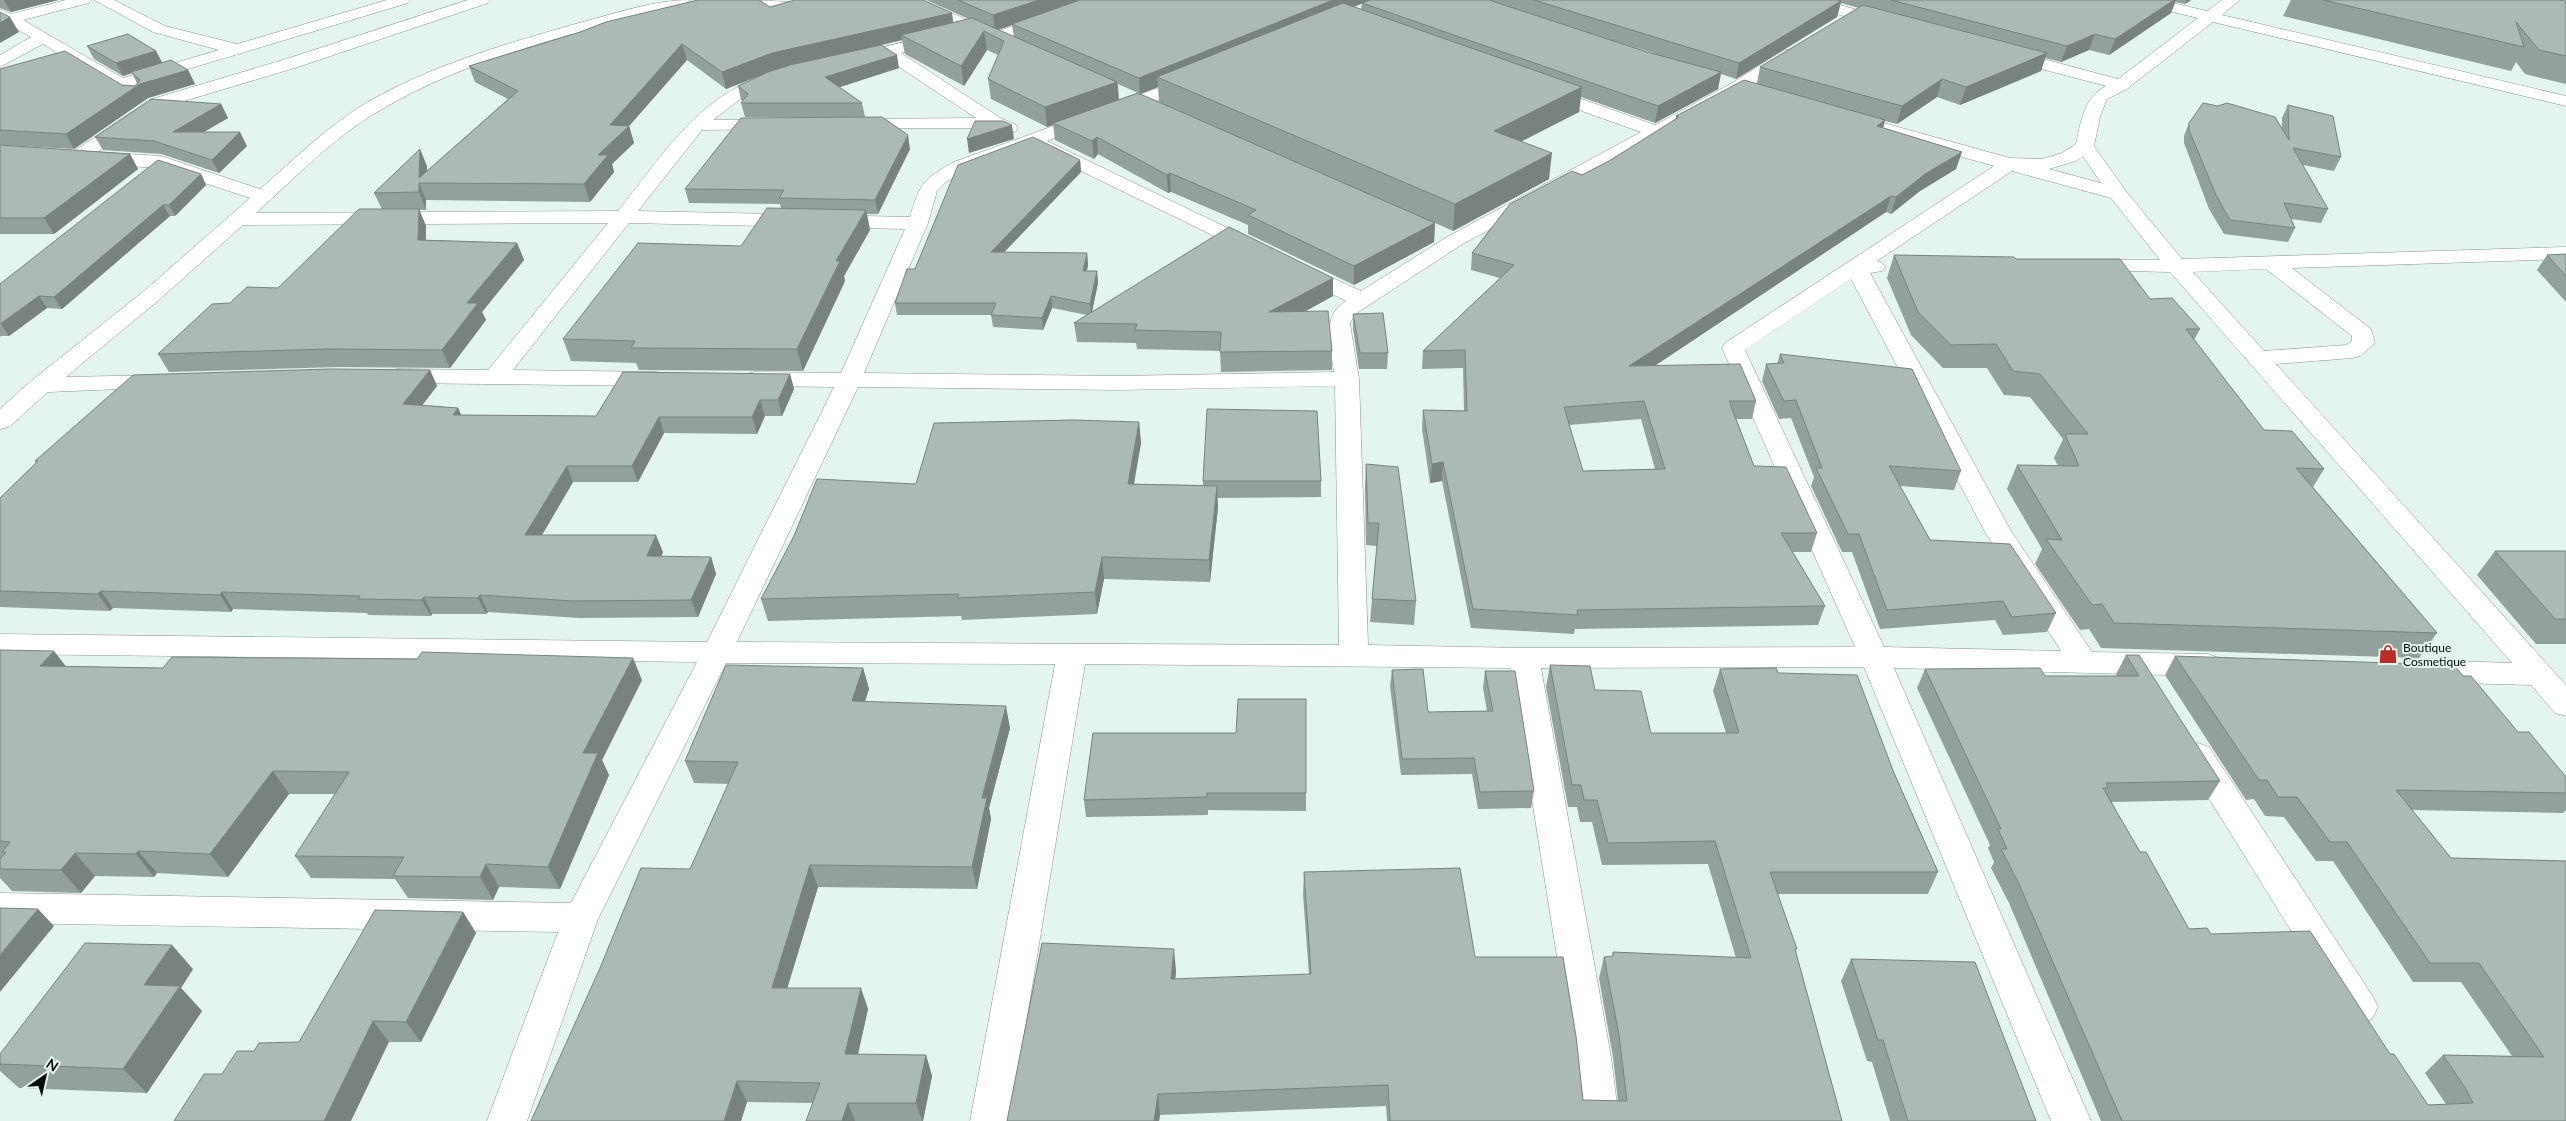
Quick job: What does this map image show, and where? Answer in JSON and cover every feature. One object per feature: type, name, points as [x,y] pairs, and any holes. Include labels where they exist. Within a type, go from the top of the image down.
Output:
[{"type":"street","points":[[5,17],[84,0]]},
{"type":"street","points":[[102,0],[159,28],[292,63]]},
{"type":"street","points":[[121,84],[403,0]]},
{"type":"street","points":[[263,196],[161,162],[71,156],[155,104],[292,63],[483,0]]},
{"type":"street","points":[[0,422],[40,385],[172,278],[235,219],[347,124],[381,102],[420,83],[525,44],[682,0]]},
{"type":"street","points":[[757,0],[768,5],[784,8],[801,7],[826,0]]},
{"type":"street","points":[[908,0],[1022,50]]},
{"type":"street","points":[[995,38],[1105,0]]},
{"type":"street","points":[[1810,0],[1903,27]]},
{"type":"street","points":[[2140,0],[2566,101]]},
{"type":"street","points":[[2071,1121],[1874,657],[1733,348],[2009,164],[2043,165],[2069,157],[2085,146],[2091,117],[2100,96],[2121,85],[2207,17],[2232,0]]},
{"type":"street","points":[[1839,25],[1856,14]]},
{"type":"street","points":[[5,17],[44,37],[155,104]]},
{"type":"street","points":[[841,61],[888,52],[977,30]]},
{"type":"street","points":[[0,62],[44,37]]},
{"type":"street","points":[[1354,655],[1347,379],[1339,324],[1345,311],[1363,301],[1445,237],[1656,131],[1738,87],[1805,45]]},
{"type":"street","points":[[1988,50],[2121,85]]},
{"type":"street","points":[[888,52],[996,123],[1018,132],[1363,301]]},
{"type":"street","points":[[507,1121],[581,918],[716,652],[850,379],[918,223],[928,189],[938,178],[961,166],[1032,140],[1149,106],[1214,72]]},
{"type":"street","points":[[494,377],[697,125],[715,107],[735,92],[790,73]]},
{"type":"street","points":[[1712,79],[1756,92]]},
{"type":"street","points":[[1526,85],[1656,131]]},
{"type":"street","points":[[1113,90],[1149,106]]},
{"type":"street","points":[[1850,119],[2118,194]]},
{"type":"street","points":[[837,124],[996,123]]},
{"type":"street","points":[[697,125],[787,125]]},
{"type":"street","points":[[2085,146],[2118,194],[2176,266],[2566,705]]},
{"type":"street","points":[[138,180],[161,162]]},
{"type":"street","points":[[235,219],[623,217],[918,223]]},
{"type":"street","points":[[2066,266],[2176,266],[2566,253]]},
{"type":"street","points":[[2258,358],[2352,351],[2364,343],[2363,334],[2270,262]]},
{"type":"street","points":[[1856,267],[1896,267]]},
{"type":"street","points":[[1856,267],[1998,532],[2082,660]]},
{"type":"street","points":[[377,376],[674,379]]},
{"type":"street","points":[[733,379],[1118,383],[1347,379]]},
{"type":"street","points":[[40,385],[179,381]]},
{"type":"street","points":[[0,644],[1524,658],[1874,657],[2082,660],[2239,666]]},
{"type":"street","points":[[990,1121],[1072,654]]},
{"type":"street","points":[[1524,658],[1592,1057],[1600,1121]]},
{"type":"street","points":[[2139,663],[2160,696]]},
{"type":"street","points":[[2399,671],[2539,675]]},
{"type":"street","points":[[2182,729],[2373,1029]]},
{"type":"street","points":[[0,908],[581,918]]},
{"type":"building","points":[[698,0],[759,0],[770,7],[795,0],[923,0],[952,13],[772,53],[722,72],[682,44],[610,125],[629,126],[598,155],[608,155],[584,184],[419,183],[419,192],[374,193],[420,149],[419,178],[518,91],[469,66],[580,32],[606,22]]},
{"type":"building","points":[[958,0],[1039,0],[993,15]]},
{"type":"building","points":[[1080,0],[1333,0],[1139,78],[1012,24]]},
{"type":"building","points":[[1370,0],[1489,0],[1647,52],[1721,72],[1658,106],[1362,3]]},
{"type":"building","points":[[1534,0],[1837,0],[1841,1],[1739,63]]},
{"type":"building","points":[[1891,0],[2174,0],[2115,39],[2095,34],[2067,46]]},
{"type":"building","points":[[2323,0],[2566,1],[2566,56],[2539,50],[2516,22],[2524,47]]},
{"type":"building","points":[[1343,3],[1582,87],[1494,131],[1552,153],[1455,204],[1157,77]]},
{"type":"building","points":[[1863,5],[2047,53],[1966,87],[1942,79],[1902,106],[1760,67]]},
{"type":"building","points":[[0,12],[10,17],[0,23]]},
{"type":"building","points":[[972,18],[1117,82],[1045,107],[988,79],[1004,41],[984,31],[961,66],[901,35]]},
{"type":"building","points":[[128,34],[156,51],[116,63],[87,46]]},
{"type":"building","points":[[881,45],[897,55],[825,77],[862,103],[741,103],[748,94],[738,86],[768,72],[790,65]]},
{"type":"building","points":[[65,51],[122,85],[135,86],[140,80],[131,72],[171,60],[188,70],[140,84],[66,134],[0,130],[0,69]]},
{"type":"building","points":[[1744,80],[1885,120],[1877,126],[1962,152],[1925,174],[1896,197],[1891,196],[1629,366],[1740,364],[1756,401],[1729,401],[1754,466],[1786,467],[1817,533],[1781,533],[1825,606],[1577,610],[1578,615],[1473,609],[1443,462],[1432,464],[1423,410],[1467,411],[1465,350],[1423,351],[1514,265],[1472,253],[1510,204],[1572,171],[1582,175],[1609,161],[1679,117],[1676,116]],"holes":[[[1644,401],[1665,469],[1583,471],[1564,407]]]},
{"type":"building","points":[[1138,93],[1435,223],[1354,266],[1248,215],[1256,210],[1170,173],[1167,175],[1097,137],[1092,141],[1053,123]]},
{"type":"building","points":[[152,99],[221,104],[173,132],[240,132],[212,160],[154,141],[95,137]]},
{"type":"building","points":[[2203,103],[2218,106],[2227,103],[2275,117],[2289,140],[2288,105],[2333,116],[2341,157],[2293,148],[2328,209],[2284,203],[2295,228],[2230,220],[2216,195],[2189,130],[2189,123]]},
{"type":"building","points":[[882,117],[908,135],[875,200],[779,198],[784,190],[685,189],[741,118]]},
{"type":"building","points":[[975,121],[1003,121],[1012,125],[967,139]]},
{"type":"building","points":[[1033,137],[1080,160],[991,252],[1087,253],[1083,271],[1097,271],[1090,304],[1051,296],[1042,318],[991,315],[996,303],[895,303],[907,269],[915,269],[958,165]]},
{"type":"building","points":[[0,145],[130,154],[44,218],[0,218]]},
{"type":"building","points":[[158,160],[201,174],[169,205],[163,205],[54,297],[39,296],[0,324],[0,284]]},
{"type":"building","points":[[767,208],[866,210],[836,261],[840,261],[797,349],[631,348],[635,341],[563,339],[638,243],[741,246]]},
{"type":"building","points":[[359,209],[419,209],[418,240],[517,243],[467,303],[478,303],[442,350],[329,349],[158,354],[212,304],[230,303],[247,287],[278,288]]},
{"type":"building","points":[[1229,227],[1333,278],[1269,312],[1328,311],[1332,351],[1220,352],[1221,332],[1135,330],[1137,324],[1074,323]]},
{"type":"building","points":[[2566,254],[2566,276],[2547,255]]},
{"type":"building","points":[[1894,255],[2014,257],[2016,259],[2120,259],[2150,299],[2172,298],[2200,329],[2186,329],[2264,430],[2292,431],[2324,469],[2296,468],[2437,633],[2114,623],[2102,604],[2092,605],[2046,539],[2062,540],[2017,465],[2079,466],[2065,434],[2088,434],[2040,374],[2013,371],[1996,344],[1951,345],[1918,312]]},
{"type":"building","points":[[1383,313],[1388,353],[1360,353],[1353,314]]},
{"type":"building","points":[[1780,354],[1912,369],[1961,471],[1889,466],[1930,540],[2010,544],[2056,613],[2012,617],[2003,601],[1887,610],[1859,534],[1848,534],[1816,468],[1822,468],[1796,400],[1784,401],[1766,364],[1784,363]]},
{"type":"building","points":[[330,369],[430,370],[403,404],[458,408],[453,415],[596,416],[623,372],[790,374],[778,400],[760,400],[752,417],[659,417],[632,466],[567,466],[525,535],[656,535],[647,556],[711,557],[691,600],[572,601],[480,595],[478,598],[424,597],[422,600],[358,599],[360,596],[222,592],[220,595],[101,591],[98,594],[0,591],[0,498],[38,461],[35,461],[133,375]]},
{"type":"building","points":[[1207,409],[1317,411],[1321,481],[1203,481]]},
{"type":"building","points":[[1074,420],[1139,422],[1128,484],[1217,486],[1209,560],[1102,557],[1095,592],[957,598],[959,594],[761,599],[794,536],[817,479],[916,484],[934,423]]},
{"type":"building","points":[[1366,464],[1398,467],[1416,601],[1372,599],[1379,523],[1368,523]]},
{"type":"building","points":[[2495,551],[2566,551],[2566,619],[2555,619]]},
{"type":"building","points":[[0,650],[54,651],[40,666],[163,668],[172,657],[417,659],[422,652],[633,658],[583,753],[598,753],[548,867],[486,864],[480,877],[393,876],[404,857],[295,856],[349,772],[273,771],[210,854],[138,851],[136,854],[75,853],[61,870],[0,869],[0,859],[6,852],[2,852],[10,842],[0,841]]},
{"type":"building","points":[[2126,655],[2139,655],[2220,781],[2106,783],[2108,788],[2103,788],[2140,852],[2146,852],[2189,929],[2207,928],[2211,934],[2310,931],[2390,1054],[2394,1054],[2428,1105],[2473,1103],[2443,1055],[2544,1057],[2479,963],[2430,963],[2347,842],[2330,842],[2297,797],[2278,797],[2267,780],[2259,780],[2175,656],[2454,665],[2463,676],[2471,676],[2518,732],[2529,732],[2566,777],[2566,793],[2396,790],[2451,858],[2566,861],[2566,1121],[2122,1121],[2019,884],[2001,849],[2007,849],[1998,829],[2001,829],[1925,669],[2040,668],[2045,676],[2139,676]]},
{"type":"building","points":[[726,665],[863,668],[852,701],[1006,706],[982,798],[987,798],[972,867],[810,865],[772,988],[861,988],[845,1054],[926,1055],[916,1103],[848,1103],[842,1121],[806,1121],[820,1083],[737,1081],[724,1121],[531,1121],[600,968],[641,868],[690,869],[738,762],[685,761]]},
{"type":"building","points":[[1550,665],[1590,666],[1595,690],[1641,691],[1651,733],[1739,733],[1720,669],[1776,668],[1778,673],[1857,675],[1894,773],[1938,872],[1770,872],[1797,949],[1795,949],[1842,1121],[1390,1121],[1388,1085],[1158,1094],[1154,1121],[1007,1121],[1042,943],[1174,949],[1171,979],[1311,974],[1304,872],[1460,868],[1475,957],[1563,957],[1576,1036],[1583,1100],[1627,1101],[1619,1035],[1604,957],[1613,956],[1613,952],[1751,958],[1715,841],[1608,843],[1597,800],[1584,800],[1581,785],[1572,785]]},
{"type":"building","points":[[1423,669],[1428,712],[1493,711],[1485,671],[1515,671],[1534,791],[1480,792],[1474,758],[1402,759],[1392,670]]},
{"type":"building","points":[[1238,699],[1306,699],[1306,793],[1207,793],[1207,797],[1084,800],[1093,733],[1236,733]]},
{"type":"building","points":[[0,908],[38,909],[0,955]]},
{"type":"building","points":[[375,910],[463,912],[406,1022],[373,1021],[324,1121],[174,1121],[204,1074],[222,1074],[237,1051],[254,1051],[259,1043],[299,1042]]},
{"type":"building","points":[[85,943],[172,945],[144,985],[180,986],[123,1069],[0,1064],[0,1054]]},
{"type":"building","points":[[1851,959],[1975,962],[2036,1121],[1908,1121],[1883,1040],[1878,1040]]},
{"type":"place","name":"Boutique Cosmetique","points":[[2388,654]]}]
